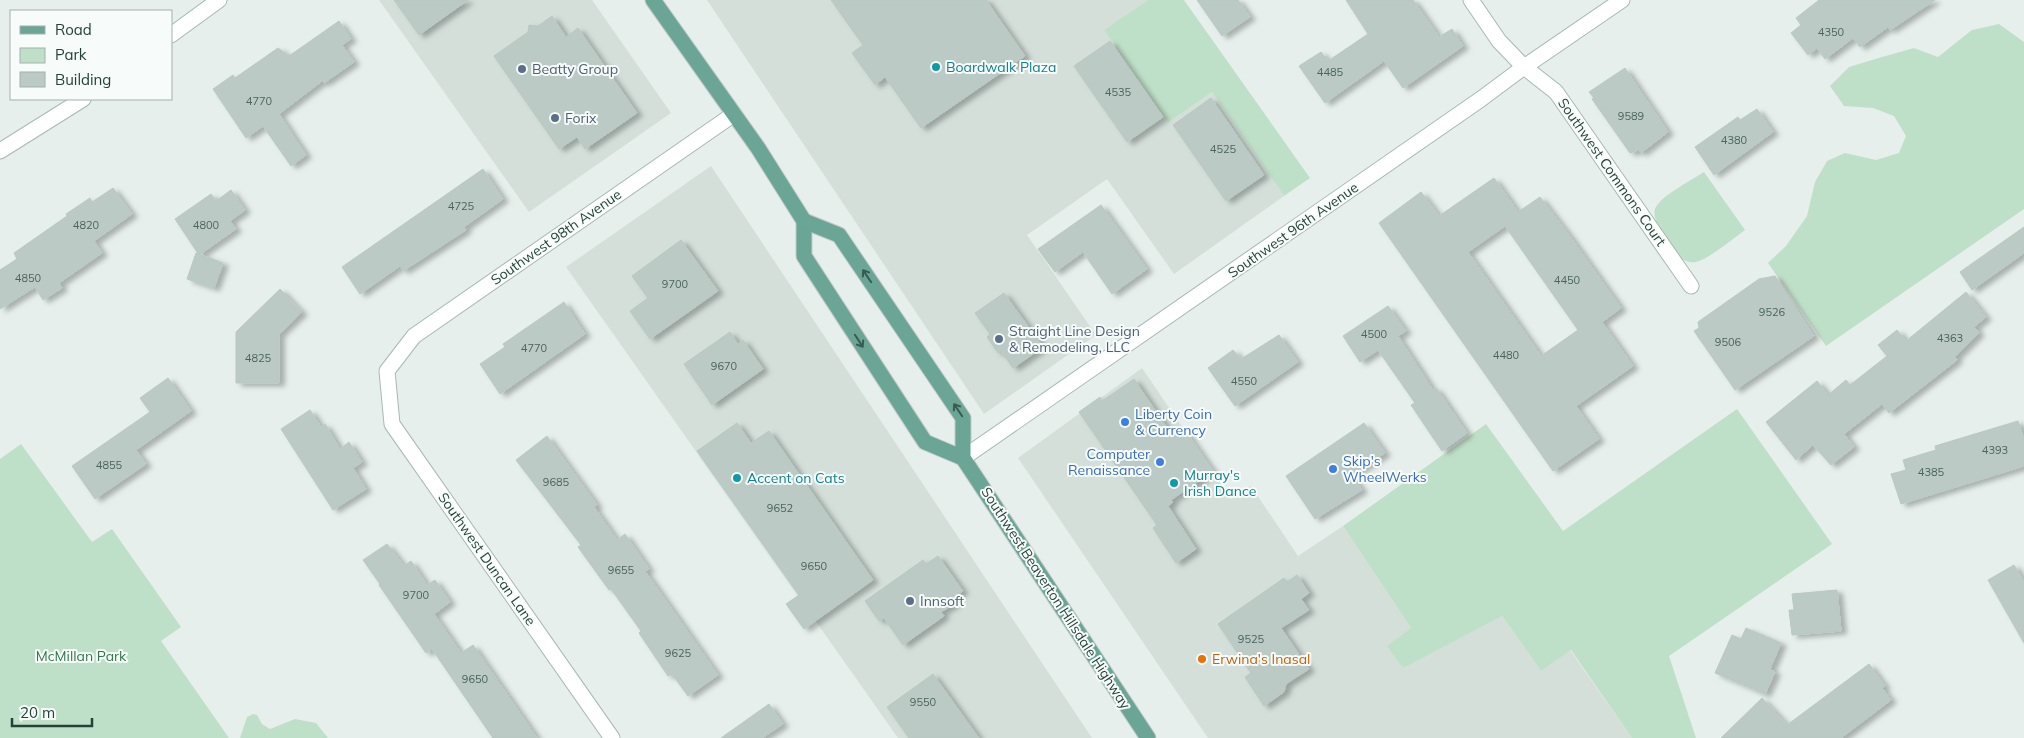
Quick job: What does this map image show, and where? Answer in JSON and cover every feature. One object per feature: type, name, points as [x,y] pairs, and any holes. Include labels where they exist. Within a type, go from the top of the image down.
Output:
[{"type":"main road","points":[[653,0],[734,114],[804,221],[804,256],[925,442],[963,458],[963,418],[947,394],[840,235],[804,221]]},
{"type":"main road","name":"Southwest Beaverton Hillsdale Highway","points":[[963,458],[1148,738]]},
{"type":"street","points":[[172,34],[219,0]]},
{"type":"street","name":"Southwest Commons Court","points":[[1471,0],[1499,41],[1524,67],[1556,92],[1691,286]]},
{"type":"street","name":"Southwest 96th Avenue","points":[[963,458],[1481,100],[1524,67],[1622,0]]},
{"type":"street","points":[[0,151],[80,100]]},
{"type":"street","name":"Southwest 98th Avenue","points":[[387,371],[414,336],[734,114]]},
{"type":"street","name":"Southwest Duncan Lane","points":[[387,371],[392,424],[612,738]]},
{"type":"shaded area","points":[[379,0],[592,0],[671,113],[529,212]]},
{"type":"shaded area","name":"Boardwalk Plaza","points":[[707,0],[1148,0],[1105,31],[1168,123],[1212,92],[1284,196],[1174,274],[1107,179],[1027,235],[1096,335],[984,414]]},
{"type":"shaded area","points":[[711,166],[1092,738],[898,738],[566,267]]},
{"type":"shaded area","points":[[1142,368],[1231,499],[1251,486],[1298,556],[1343,526],[1411,628],[1502,616],[1541,671],[1570,650],[1632,738],[1208,738],[1018,458]]},
{"type":"green space","points":[[1148,0],[1184,0],[1310,178],[1284,196],[1212,92],[1168,123],[1104,30]]},
{"type":"green space","points":[[1999,24],[2024,42],[2024,209],[1826,346],[1768,263],[1786,246],[1807,216],[1815,182],[1827,161],[1845,153],[1876,160],[1899,153],[1906,136],[1894,116],[1873,108],[1844,106],[1830,86],[1849,67],[1914,48],[1938,57],[1972,30]]},
{"type":"green space","points":[[1704,172],[1745,230],[1707,257],[1696,262],[1689,262],[1681,258],[1666,241],[1658,227],[1655,209],[1663,199]]},
{"type":"green space","points":[[1737,409],[1832,544],[1669,656],[1696,738],[1632,738],[1571,650],[1541,671],[1502,616],[1403,668],[1387,646],[1411,628],[1343,526],[1486,424],[1563,531]]},
{"type":"green space","name":"McMillan Park","points":[[21,444],[92,542],[112,529],[181,627],[161,641],[229,738],[0,738],[0,459]]},
{"type":"green space","points":[[253,714],[257,715],[262,724],[270,729],[295,719],[316,723],[328,738],[240,738],[247,717]]},
{"type":"building","points":[[394,0],[468,0],[419,35]]},
{"type":"building","name":"Boardwalk Plaza","points":[[831,0],[986,0],[1025,56],[921,128],[885,77],[875,85],[852,53],[863,45]]},
{"type":"building","points":[[1197,0],[1238,0],[1250,17],[1222,36]]},
{"type":"building","points":[[1346,0],[1413,0],[1439,37],[1452,29],[1463,46],[1403,88],[1384,61],[1325,103],[1299,66],[1321,52],[1328,61],[1368,34]]},
{"type":"building","points":[[1819,0],[1935,0],[1890,30],[1888,27],[1860,47],[1853,38],[1825,59],[1817,48],[1808,55],[1791,33],[1801,25],[1796,18]]},
{"type":"building","points":[[552,16],[566,37],[578,28],[637,113],[585,149],[577,137],[559,149],[494,56],[528,32],[529,25],[538,26]]},
{"type":"building","points":[[339,21],[351,39],[342,45],[354,62],[324,83],[322,81],[279,114],[306,155],[291,166],[263,126],[246,138],[213,89],[233,75],[235,78],[278,48],[289,56]]},
{"type":"building","points":[[1110,41],[1163,117],[1127,142],[1074,66]]},
{"type":"building","points":[[1625,68],[1668,132],[1641,153],[1638,150],[1630,153],[1589,92]]},
{"type":"building","points":[[1211,98],[1264,175],[1226,201],[1173,125]]},
{"type":"building","points":[[1757,109],[1773,132],[1714,175],[1695,147],[1738,117],[1740,120]]},
{"type":"building","points":[[483,169],[503,199],[464,227],[466,230],[403,271],[400,266],[360,294],[342,267]]},
{"type":"building","points":[[1494,178],[1518,212],[1540,197],[1621,308],[1602,322],[1633,366],[1576,406],[1599,439],[1553,471],[1379,223],[1421,192],[1439,216]],"holes":[[[1505,226],[1578,330],[1541,356],[1468,252]]]},
{"type":"building","points":[[113,188],[132,214],[94,241],[102,253],[59,283],[62,288],[43,300],[35,287],[0,309],[0,270],[17,259],[14,253],[90,198],[92,202]]},
{"type":"building","points":[[231,190],[245,210],[230,221],[236,229],[199,255],[175,219],[211,194],[216,201]]},
{"type":"building","points":[[1101,205],[1147,269],[1112,294],[1083,252],[1055,272],[1038,249]]},
{"type":"building","points":[[2024,227],[2024,253],[1972,290],[1960,272]]},
{"type":"building","points":[[681,240],[718,291],[650,339],[630,311],[648,298],[632,276]]},
{"type":"building","points":[[196,253],[223,263],[214,288],[187,279]]},
{"type":"building","points":[[1775,276],[1814,336],[1735,390],[1694,331],[1699,328],[1698,322],[1759,279]]},
{"type":"building","points":[[280,289],[302,312],[279,334],[279,383],[236,383],[236,332]]},
{"type":"building","points":[[1966,292],[1986,317],[1974,327],[1979,333],[1955,357],[1957,360],[1889,413],[1882,404],[1844,434],[1854,447],[1831,465],[1813,445],[1796,460],[1766,422],[1817,381],[1828,395],[1846,380],[1850,385],[1887,356],[1878,345],[1897,330],[1906,341]]},
{"type":"building","points":[[1004,293],[1043,347],[1013,368],[1001,351],[998,353],[987,337],[990,334],[975,313]]},
{"type":"building","points":[[564,302],[585,334],[500,394],[480,364],[505,347],[503,344]]},
{"type":"building","points":[[1388,306],[1406,331],[1398,336],[1433,390],[1436,388],[1467,433],[1442,451],[1411,405],[1415,403],[1378,350],[1360,362],[1343,336]]},
{"type":"building","points":[[730,332],[738,344],[743,340],[763,369],[712,405],[684,364]]},
{"type":"building","points":[[1279,335],[1298,362],[1235,406],[1208,368],[1233,350],[1241,359]]},
{"type":"building","points":[[168,378],[191,411],[136,450],[146,464],[95,499],[72,466],[150,412],[140,398]]},
{"type":"building","points":[[1134,379],[1174,438],[1185,430],[1213,471],[1171,500],[1173,502],[1168,506],[1196,549],[1176,563],[1153,528],[1157,525],[1079,412],[1100,397],[1102,401]]},
{"type":"building","points":[[310,410],[321,427],[325,424],[340,449],[349,442],[362,462],[353,468],[366,489],[333,510],[281,429]]},
{"type":"building","points":[[2018,421],[2024,440],[2024,466],[1901,504],[1891,474],[1906,470],[1903,460],[1936,450],[1935,446]]},
{"type":"building","points":[[737,423],[751,443],[769,431],[873,580],[804,629],[786,604],[799,595],[697,451]]},
{"type":"building","points":[[1364,423],[1385,453],[1352,475],[1362,490],[1315,519],[1286,476]]},
{"type":"building","points":[[547,436],[597,505],[594,507],[617,540],[625,534],[649,569],[645,571],[718,675],[688,696],[672,674],[668,676],[639,633],[641,631],[578,547],[581,545],[516,460]]},
{"type":"building","points":[[387,544],[404,566],[411,561],[427,585],[435,580],[450,602],[434,614],[461,653],[473,645],[537,738],[493,738],[432,649],[426,653],[363,560]]},
{"type":"building","name":"Innsoft","points":[[938,556],[963,591],[951,599],[954,604],[941,612],[944,616],[903,645],[884,618],[879,621],[865,601],[923,560],[926,564]]},
{"type":"building","points":[[2014,565],[2024,582],[2024,643],[1988,580]]},
{"type":"building","points":[[1297,575],[1309,593],[1301,599],[1309,610],[1281,628],[1309,669],[1286,684],[1284,692],[1264,706],[1245,677],[1251,673],[1218,624],[1284,578],[1287,582]]},
{"type":"building","points":[[1837,590],[1841,631],[1792,635],[1789,610],[1794,610],[1792,594]]},
{"type":"building","points":[[1746,628],[1781,643],[1770,669],[1775,672],[1765,694],[1715,673],[1732,635],[1741,639]]},
{"type":"building","points":[[1869,664],[1885,686],[1882,688],[1891,700],[1841,738],[1721,738],[1762,698],[1787,725]]},
{"type":"building","points":[[933,674],[979,738],[909,738],[887,707]]},
{"type":"building","points":[[769,704],[783,724],[762,738],[721,738]]},
{"type":"place","name":"Boardwalk Plaza","points":[[936,67]]},
{"type":"place","name":"Beatty Group","points":[[522,69]]},
{"type":"place","name":"Forix","points":[[555,118]]},
{"type":"place","name":"Straight Line Design & Remodeling, LLC","points":[[999,339]]},
{"type":"place","name":"Liberty Coin & Currency","points":[[1125,422]]},
{"type":"place","name":"Computer Renaissance","points":[[1160,462]]},
{"type":"place","name":"Skip's WheelWerks","points":[[1333,469]]},
{"type":"place","name":"Accent on Cats","points":[[737,478]]},
{"type":"place","name":"Murray's Irish Dance","points":[[1174,483]]},
{"type":"place","name":"Innsoft","points":[[910,601]]},
{"type":"place","name":"Erwina's Inasal","points":[[1202,659]]}]
